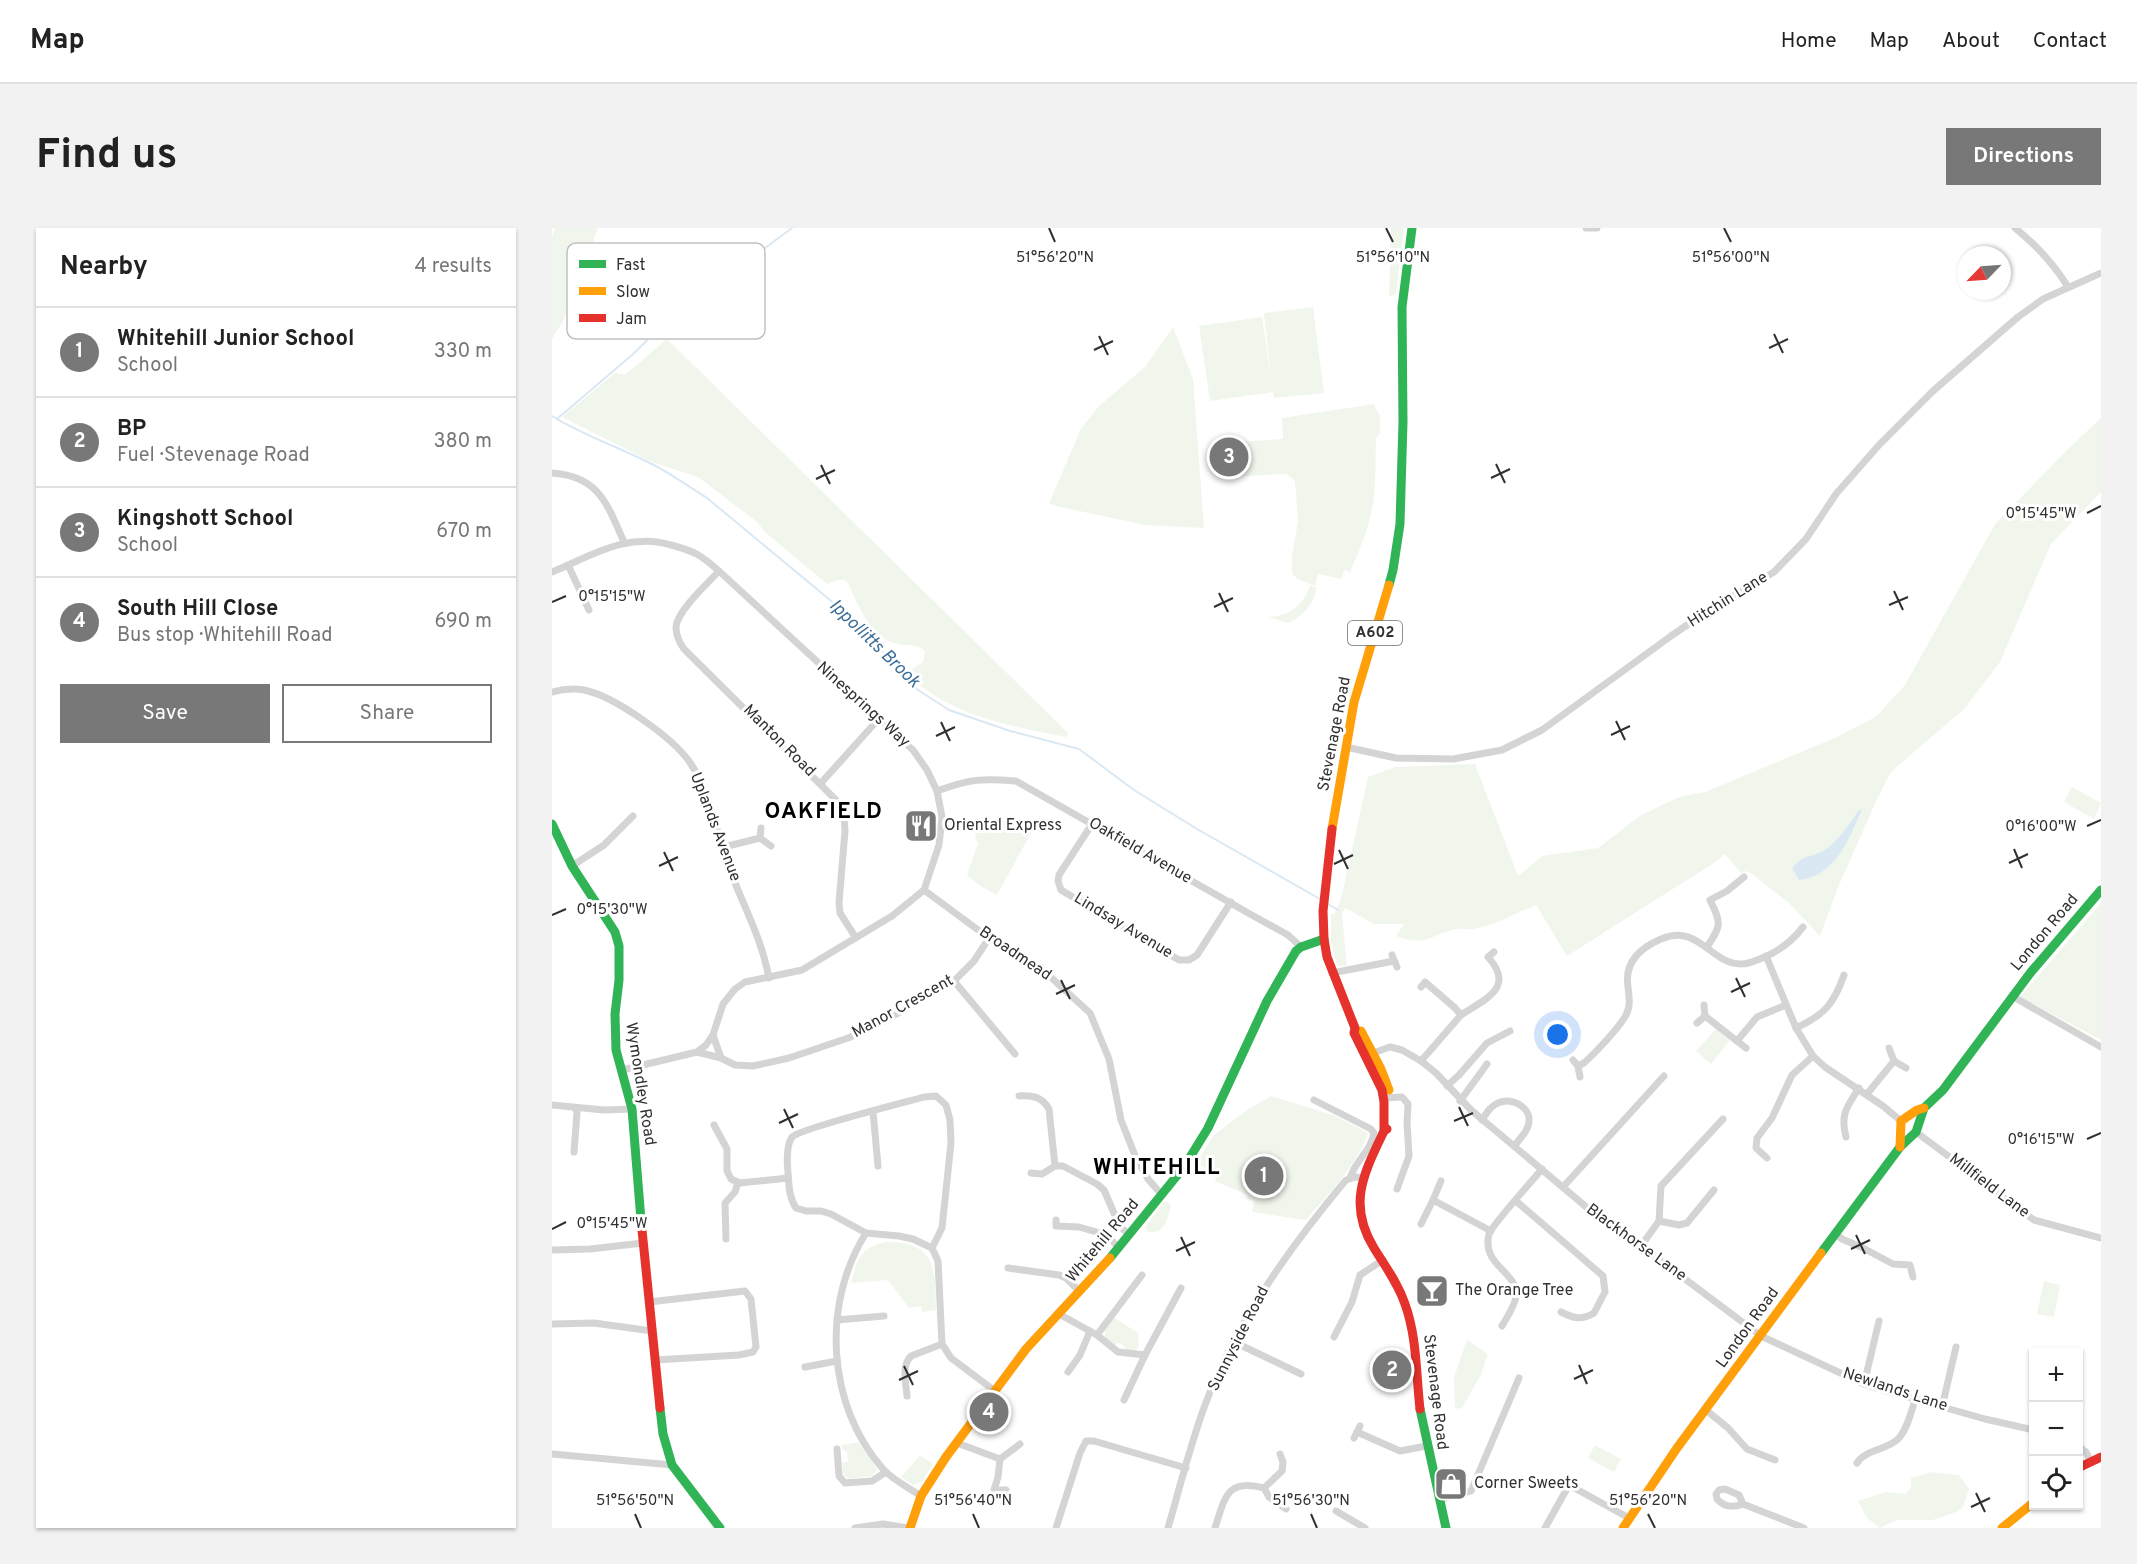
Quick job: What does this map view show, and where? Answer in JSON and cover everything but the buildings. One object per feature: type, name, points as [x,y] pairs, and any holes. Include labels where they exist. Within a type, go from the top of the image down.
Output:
[{"type":"main road","name":"Stevenage Road","points":[[1412,228],[1402,308],[1403,422],[1400,524],[1393,570],[1354,702],[1330,842],[1323,911],[1324,939],[1332,974],[1355,1028],[1360,1030],[1369,1054],[1385,1078],[1390,1120],[1364,1178],[1359,1200],[1360,1219],[1367,1236],[1383,1260],[1405,1303],[1412,1329],[1418,1401],[1426,1446],[1446,1528]]},
{"type":"main road","name":"Wymondley Road","points":[[553,829],[572,866],[615,932],[620,946],[616,1050],[632,1109],[663,1434],[672,1465],[720,1528]]},
{"type":"main road","name":"London Road","points":[[1623,1528],[1706,1410],[1900,1147],[1916,1130],[1924,1108],[1943,1090],[2012,996],[2101,890]]},
{"type":"main road","points":[[1301,946],[1324,939]]},
{"type":"main road","name":"Whitehill Road","points":[[909,1528],[921,1496],[994,1391],[1026,1349],[1080,1292],[1184,1167],[1204,1134],[1267,1001],[1301,946]]},
{"type":"main road","name":"London Road","points":[[1900,1147],[1905,1119],[1924,1108]]},
{"type":"main road","points":[[1902,1131],[1916,1130],[1916,1119],[1905,1119]]},
{"type":"main road","points":[[2083,1466],[2101,1458]]},
{"type":"main road","points":[[2002,1528],[2029,1506]]},
{"type":"street","points":[[1586,228],[1597,228]]},
{"type":"street","points":[[2015,228],[2058,270],[2068,287]]},
{"type":"street","name":"Hitchin Lane","points":[[1346,747],[1396,758],[1453,759],[1502,750],[1542,730],[1680,630],[1774,572],[1806,539],[1836,494],[1879,445],[1933,391],[2018,318],[2043,300],[2101,273]]},
{"type":"street","points":[[552,473],[581,478],[594,487],[603,497],[624,542]]},
{"type":"street","name":"Ninesprings Way","points":[[552,572],[607,548],[624,542],[642,540],[661,542],[695,552],[719,571],[913,750],[927,770],[937,791],[942,817],[939,845],[924,890]]},
{"type":"street","points":[[568,566],[589,610]]},
{"type":"street","name":"Manton Road","points":[[719,571],[681,614],[676,624],[680,643],[836,800],[844,816],[845,831],[840,913],[856,938]]},
{"type":"street","name":"Uplands Avenue","points":[[552,692],[567,688],[585,690],[604,697],[664,734],[691,764],[710,804],[727,862],[764,952],[769,978]]},
{"type":"street","points":[[821,783],[879,721]]},
{"type":"street","name":"Oakfield Avenue","points":[[937,791],[961,782],[984,778],[1016,781],[1231,902],[1288,935],[1301,946]]},
{"type":"street","points":[[572,866],[604,845],[633,816]]},
{"type":"street","name":"Lindsay Avenue","points":[[1092,824],[1059,875],[1061,890],[1179,960],[1189,960],[1197,955],[1231,902]]},
{"type":"street","points":[[760,838],[761,828]]},
{"type":"street","points":[[724,847],[760,838]]},
{"type":"street","points":[[760,838],[771,846]]},
{"type":"street","points":[[1701,902],[1727,891],[1744,877]]},
{"type":"street","points":[[622,1070],[697,1052],[713,1035],[728,996],[745,982],[802,970],[892,916],[924,890]]},
{"type":"street","name":"Broadmead","points":[[924,890],[989,938],[1045,972],[1090,1013],[1109,1059],[1121,1120],[1132,1149],[1148,1179],[1161,1194]]},
{"type":"street","points":[[1707,947],[1718,930],[1719,923],[1710,900]]},
{"type":"street","points":[[1580,1077],[1575,1063],[1587,1061],[1625,1016],[1629,1004],[1628,972],[1632,961],[1640,951],[1660,939],[1675,935],[1689,937],[1726,960],[1738,964],[1752,962],[1787,944],[1803,927]]},
{"type":"street","name":"Manor Crescent","points":[[697,1052],[721,1058],[729,1063],[753,1066],[789,1058],[870,1029],[954,981],[974,961],[989,938]]},
{"type":"street","points":[[1766,956],[1796,1028],[1813,1056],[1825,1067],[1905,1119]]},
{"type":"street","points":[[1421,1061],[1461,1015],[1489,996],[1500,983],[1499,971],[1488,957]]},
{"type":"street","points":[[1332,974],[1394,961]]},
{"type":"street","points":[[1796,1028],[1819,1016],[1832,1004],[1845,975]]},
{"type":"street","points":[[954,981],[1015,1054]]},
{"type":"street","points":[[1425,982],[1461,1015]]},
{"type":"street","points":[[2012,996],[2101,1047]]},
{"type":"street","points":[[1704,1005],[1705,1016],[1746,1048]]},
{"type":"street","points":[[1737,1041],[1757,1017],[1786,1005]]},
{"type":"street","points":[[1697,1023],[1705,1016]]},
{"type":"street","points":[[1447,1086],[1460,1075],[1488,1043],[1510,1031]]},
{"type":"street","points":[[713,1035],[721,1058]]},
{"type":"street","name":"Blackhorse Lane","points":[[1369,1054],[1390,1047],[1402,1050],[1421,1061],[1460,1101],[1603,1221],[1641,1246],[1761,1336]]},
{"type":"street","points":[[1889,1048],[1894,1061],[1906,1068]]},
{"type":"street","points":[[1767,1158],[1756,1148],[1757,1138],[1772,1118],[1792,1075],[1813,1056]]},
{"type":"street","points":[[1867,1094],[1894,1061]]},
{"type":"street","points":[[1460,1101],[1487,1064]]},
{"type":"street","points":[[1563,1186],[1664,1076]]},
{"type":"street","points":[[1846,1137],[1844,1112],[1859,1088]]},
{"type":"street","points":[[932,1248],[942,1228],[949,1171],[950,1120],[946,1105],[936,1096],[924,1097],[795,1134],[789,1143],[788,1178],[790,1198],[796,1208],[831,1214],[866,1233],[913,1239],[932,1248],[938,1261],[942,1344],[951,1358],[994,1391]]},
{"type":"street","points":[[1019,1096],[1038,1097],[1049,1109],[1055,1166]]},
{"type":"street","points":[[1387,1098],[1399,1096],[1404,1098],[1408,1107],[1409,1156],[1397,1190]]},
{"type":"street","name":"Sunnyside Road","points":[[1168,1528],[1205,1404],[1234,1342],[1262,1291],[1319,1214],[1350,1178],[1371,1144],[1374,1133],[1371,1129],[1314,1100]]},
{"type":"street","points":[[1482,1120],[1498,1102],[1512,1101],[1524,1108],[1529,1118],[1528,1127],[1514,1146]]},
{"type":"street","points":[[552,1106],[604,1110],[632,1109]]},
{"type":"street","points":[[574,1152],[577,1112],[575,1108]]},
{"type":"street","points":[[873,1112],[878,1166]]},
{"type":"street","points":[[1641,1246],[1659,1221],[1661,1186],[1723,1119]]},
{"type":"street","points":[[714,1125],[727,1149],[727,1170],[730,1179],[738,1182],[788,1178]]},
{"type":"street","name":"Millfield Lane","points":[[1916,1130],[2034,1220],[2101,1238]]},
{"type":"street","points":[[1031,1173],[1042,1174],[1055,1166],[1063,1166],[1097,1184],[1104,1190],[1120,1227],[1128,1233]]},
{"type":"street","points":[[1502,1326],[1514,1303],[1516,1293],[1511,1280],[1495,1264],[1490,1255],[1488,1244],[1491,1231],[1542,1169]]},
{"type":"street","points":[[1350,1178],[1364,1178]]},
{"type":"street","points":[[726,1239],[720,1225],[725,1203],[735,1192],[738,1182]]},
{"type":"street","points":[[1421,1224],[1441,1182]]},
{"type":"street","points":[[1659,1221],[1679,1225],[1687,1223],[1714,1190]]},
{"type":"street","points":[[1433,1200],[1491,1231]]},
{"type":"street","points":[[1516,1201],[1603,1276],[1605,1292],[1594,1313],[1581,1318],[1561,1312]]},
{"type":"street","points":[[1056,1225],[1079,1227],[1107,1235],[1118,1247]]},
{"type":"street","points":[[866,1233],[856,1249],[844,1282],[837,1320],[837,1361],[841,1386],[857,1429],[868,1449],[886,1472],[921,1496]]},
{"type":"street","points":[[1836,1234],[1893,1264],[1910,1265],[1913,1277]]},
{"type":"street","points":[[552,1250],[590,1250],[643,1243]]},
{"type":"street","points":[[1334,1337],[1352,1302],[1360,1275],[1383,1260]]},
{"type":"street","points":[[1008,1268],[1059,1275],[1066,1278],[1080,1292]]},
{"type":"street","points":[[1068,1372],[1093,1333],[1142,1275]]},
{"type":"street","points":[[1124,1400],[1145,1354],[1181,1288]]},
{"type":"street","points":[[649,1302],[745,1291],[751,1299],[755,1337],[756,1347],[753,1352],[739,1355],[655,1360]]},
{"type":"street","points":[[1059,1314],[1093,1333],[1118,1352],[1145,1354]]},
{"type":"street","points":[[837,1320],[884,1316]]},
{"type":"street","points":[[1864,1383],[1879,1321]]},
{"type":"street","points":[[552,1324],[594,1323],[652,1331]]},
{"type":"street","points":[[1339,1327],[1347,1330]]},
{"type":"street","name":"Newlands Lane","points":[[1761,1336],[1864,1383],[1915,1400],[2029,1429]]},
{"type":"street","points":[[1234,1342],[1301,1374]]},
{"type":"street","points":[[907,1396],[905,1369],[907,1360],[911,1356],[942,1344]]},
{"type":"street","points":[[1942,1407],[1956,1347]]},
{"type":"street","points":[[805,1366],[837,1361]]},
{"type":"street","points":[[1439,1500],[1471,1491],[1519,1378]]},
{"type":"street","points":[[1857,1463],[1862,1457],[1898,1439],[1908,1422],[1915,1400]]},
{"type":"street","points":[[1706,1410],[1728,1428],[1747,1449],[1775,1460]]},
{"type":"street","points":[[1357,1432],[1400,1451],[1426,1446]]},
{"type":"street","points":[[1056,1528],[1080,1453],[1086,1442],[1094,1441],[1186,1468]]},
{"type":"street","points":[[957,1443],[1000,1459]]},
{"type":"street","points":[[1006,1490],[994,1490],[999,1477],[1000,1459],[1020,1444]]},
{"type":"street","points":[[837,1449],[839,1476],[844,1483],[872,1482],[886,1472]]},
{"type":"street","points":[[2083,1449],[2091,1462]]},
{"type":"street","points":[[552,1454],[672,1465]]},
{"type":"street","points":[[1264,1488],[1282,1471],[1283,1462],[1280,1454]]},
{"type":"street","points":[[1215,1528],[1230,1491],[1237,1485],[1264,1488],[1269,1497],[1286,1509]]},
{"type":"street","points":[[1545,1528],[1569,1485],[1629,1518]]},
{"type":"street","points":[[1743,1504],[1804,1528]]},
{"type":"street","points":[[1336,1511],[1365,1528]]},
{"type":"street","points":[[855,1528],[883,1524],[909,1528]]},
{"type":"shaded area","points":[[555,228],[598,228],[592,243],[567,243],[567,310],[552,339],[552,237]]},
{"type":"shaded area","points":[[1391,228],[1404,228],[1396,295],[1389,296]]},
{"type":"shaded area","points":[[1313,307],[1324,393],[1274,398],[1273,392],[1210,401],[1199,326],[1262,317],[1271,377],[1264,313]]},
{"type":"shaded area","points":[[1173,327],[1193,379],[1204,528],[1145,525],[1049,503],[1081,429],[1098,407],[1145,367]]},
{"type":"shaded area","points":[[667,339],[1068,733],[1067,737],[981,717],[941,700],[906,673],[923,662],[925,651],[914,646],[888,641],[879,635],[860,609],[846,580],[827,584],[765,532],[757,522],[698,477],[652,462],[562,417],[615,373],[625,375]]},
{"type":"shaded area","points":[[1374,404],[1380,417],[1380,434],[1376,437],[1374,495],[1367,528],[1350,572],[1344,570],[1342,579],[1318,574],[1315,586],[1297,579],[1292,574],[1292,556],[1298,521],[1295,481],[1286,474],[1223,477],[1221,443],[1283,439],[1282,418]]},
{"type":"shaded area","points":[[2101,418],[2101,492],[2051,544],[2000,662],[1965,708],[1891,772],[1839,885],[1820,936],[1789,903],[1752,874],[1746,871],[1741,873],[1725,854],[1567,956],[1536,905],[1482,927],[1455,929],[1414,941],[1396,936],[1404,924],[1374,924],[1345,908],[1342,914],[1347,966],[1337,966],[1331,942],[1331,914],[1334,914],[1341,899],[1368,777],[1395,767],[1475,764],[1518,876],[1542,856],[1598,848],[1641,815],[1679,797],[1705,792],[1837,737],[1877,716],[1905,685],[1995,524]]},
{"type":"shaded area","points":[[1310,585],[1317,588],[1315,594],[1310,605],[1298,617],[1288,623],[1268,617],[1283,615],[1295,608],[1304,599]]},
{"type":"shaded area","points":[[2072,787],[2101,803],[2094,819],[2064,802]]},
{"type":"shaded area","points":[[1859,810],[1862,810],[1846,844],[1832,864],[1812,877],[1799,880],[1792,868],[1803,859],[1832,845]]},
{"type":"shaded area","points":[[999,819],[1031,833],[997,895],[967,875],[978,844],[975,835],[977,824]]},
{"type":"shaded area","points":[[2101,903],[2101,1040],[2020,997]]},
{"type":"shaded area","points":[[1716,1029],[1730,1040],[1711,1064],[1696,1051]]},
{"type":"shaded area","points":[[1271,1096],[1333,1115],[1368,1133],[1357,1157],[1306,1220],[1252,1212],[1254,1201],[1247,1199],[1248,1195],[1217,1182],[1215,1179],[1217,1172],[1195,1164],[1214,1135],[1247,1110]]},
{"type":"shaded area","points":[[1164,1202],[1169,1202],[1171,1207],[1166,1221],[1158,1231],[1148,1232],[1145,1227]]},
{"type":"shaded area","points":[[886,1242],[903,1243],[915,1247],[930,1261],[935,1282],[936,1310],[922,1312],[921,1306],[909,1308],[888,1280],[851,1283],[861,1256],[870,1248]]},
{"type":"shaded area","points":[[2044,1281],[2060,1285],[2054,1317],[2037,1314]]},
{"type":"shaded area","points":[[1113,1317],[1138,1333],[1139,1346],[1136,1350],[1126,1351],[1123,1345],[1119,1343],[1114,1345],[1105,1338],[1105,1328]]},
{"type":"shaded area","points":[[1467,1340],[1488,1354],[1481,1374],[1462,1408],[1455,1409],[1454,1377]]},
{"type":"shaded area","points":[[858,1442],[878,1470],[872,1476],[848,1479],[843,1473],[842,1463],[848,1461],[847,1451],[843,1450],[841,1445]]},
{"type":"shaded area","points":[[1595,1445],[1621,1459],[1614,1472],[1588,1458]]},
{"type":"shaded area","points":[[920,1455],[933,1464],[922,1482],[913,1485],[901,1477]]},
{"type":"shaded area","points":[[1932,1472],[1959,1475],[1969,1489],[1963,1507],[1956,1512],[1933,1520],[1897,1520],[1880,1528],[1867,1518],[1858,1501],[1886,1492],[1905,1494],[1911,1488],[1911,1478]]},
{"type":"waterway","points":[[765,248],[792,228]]},
{"type":"waterway","points":[[557,419],[648,339]]},
{"type":"waterway","name":"Ippollitts Brook","points":[[552,416],[657,467],[707,498],[859,624],[918,690],[949,710],[1010,731],[1079,749],[1134,790],[1320,899]]},
{"type":"waterway","name":"Ippollitts Brook","points":[[1328,904],[1338,910]]},
{"type":"traffic: fast","points":[[1389,585],[1400,524],[1403,422],[1402,307],[1412,228]]},
{"type":"traffic: fast","points":[[552,824],[572,866],[615,932],[619,946],[619,980],[615,1014],[616,1050],[632,1109],[641,1220]]},
{"type":"traffic: fast","points":[[1821,1253],[1900,1147],[1916,1132],[1924,1108],[1943,1090],[2031,972],[2101,890]]},
{"type":"traffic: fast","points":[[1110,1258],[1184,1167],[1208,1128],[1267,1001],[1296,951],[1324,939]]},
{"type":"traffic: fast","points":[[660,1408],[663,1434],[672,1465],[720,1528]]},
{"type":"traffic: fast","points":[[1420,1409],[1446,1528]]},
{"type":"traffic: slow","points":[[1332,829],[1354,702],[1389,585]]},
{"type":"traffic: slow","points":[[1361,1031],[1389,1090]]},
{"type":"traffic: slow","points":[[1900,1147],[1901,1121],[1924,1108]]},
{"type":"traffic: slow","points":[[1623,1528],[1677,1448],[1821,1253]]},
{"type":"traffic: slow","points":[[910,1528],[921,1496],[946,1457],[1026,1349],[1110,1258]]},
{"type":"traffic: slow","points":[[2002,1528],[2029,1506]]},
{"type":"traffic: jam","points":[[1332,829],[1323,911],[1327,957],[1355,1028],[1354,1033],[1382,1090],[1384,1131]]},
{"type":"traffic: jam","points":[[1387,1129],[1384,1131],[1365,1175],[1361,1189],[1361,1217],[1374,1248],[1399,1289],[1409,1317],[1414,1342],[1420,1409]]},
{"type":"traffic: jam","points":[[641,1220],[660,1408]]},
{"type":"traffic: jam","points":[[2083,1466],[2101,1457]]},
{"type":"place","name":"Kingshott School","points":[[1229,457]]},
{"type":"place","name":"Oriental Express","points":[[921,826]]},
{"type":"place","name":"Whitehill Junior School","points":[[1264,1176]]},
{"type":"place","name":"The Orange Tree","points":[[1432,1291]]},
{"type":"place","name":"BP","points":[[1392,1370]]},
{"type":"place","name":"South Hill Close","points":[[989,1412]]},
{"type":"place","name":"Corner Sweets","points":[[1451,1484]]},
{"type":"district","name":"OAKFIELD","points":[[824,812]]},
{"type":"district","name":"WHITEHILL","points":[[1157,1168]]}]
